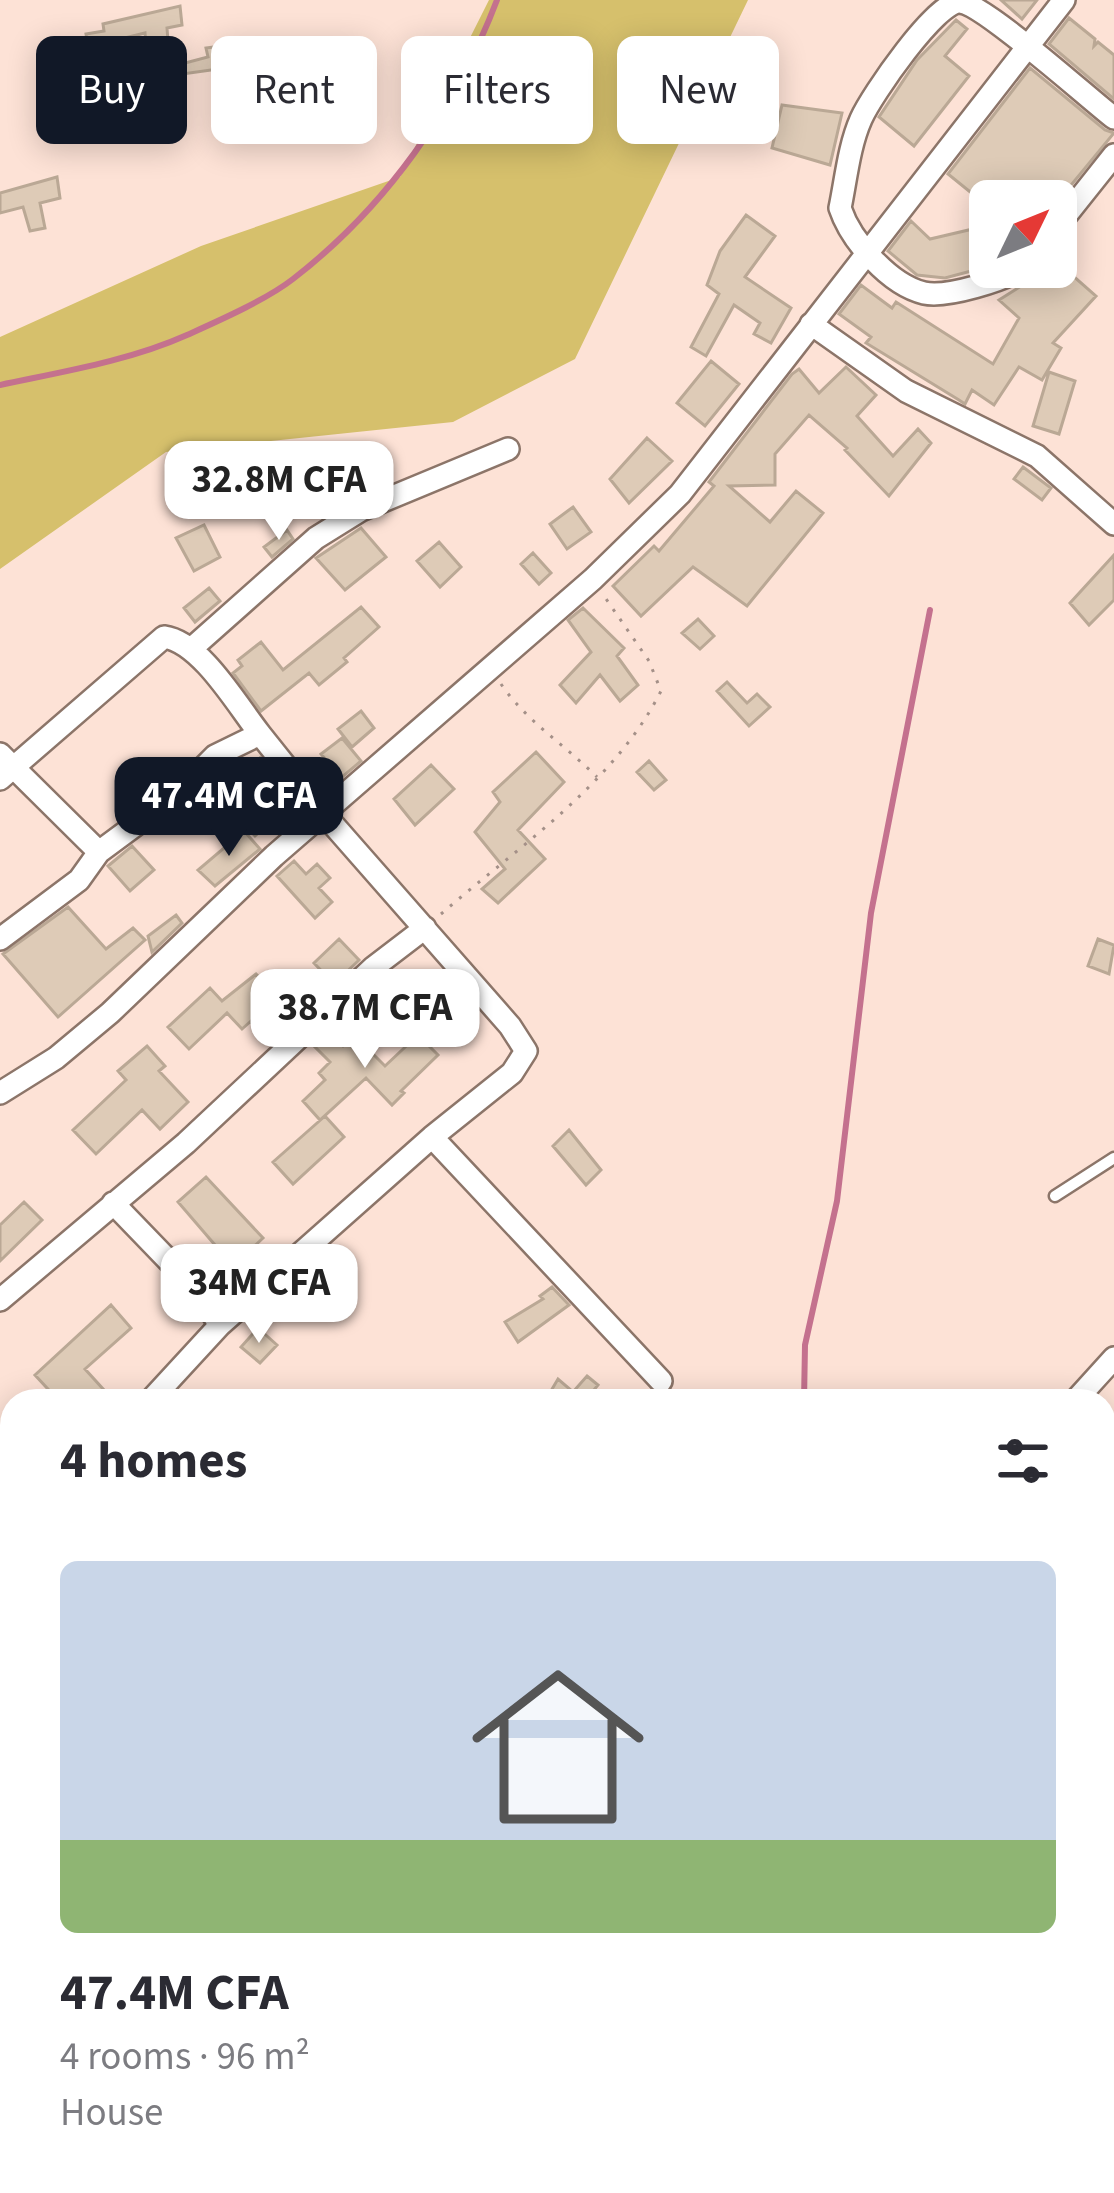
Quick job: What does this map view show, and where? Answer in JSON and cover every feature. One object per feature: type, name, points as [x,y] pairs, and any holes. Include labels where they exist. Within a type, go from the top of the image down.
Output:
[{"type":"street","points":[[0,1093],[56,1058],[110,1012],[323,813],[593,579],[705,465],[1064,0]]},
{"type":"street","points":[[969,286],[934,294],[912,289],[865,253],[841,208],[861,118],[928,25],[947,5],[971,6],[1114,118]]},
{"type":"street","points":[[1077,202],[1114,155]]},
{"type":"street","points":[[811,325],[906,391],[1037,456],[1114,524]]},
{"type":"street","points":[[191,649],[316,538],[361,510],[508,449]]},
{"type":"street","points":[[99,852],[4,767],[164,637],[181,639],[323,813],[510,1026],[526,1051],[512,1073],[432,1137],[220,1325],[161,1389]]},
{"type":"street","points":[[0,938],[79,880],[99,852],[176,795],[215,756],[260,734]]},
{"type":"street","points":[[0,1300],[186,1143],[374,968],[425,928]]},
{"type":"street","points":[[432,1137],[661,1381]]},
{"type":"street","points":[[113,1203],[196,1289],[220,1325]]},
{"type":"street","points":[[1086,1389],[1114,1358]]},
{"type":"lane","points":[[1055,1196],[1114,1158]]},
{"type":"path","points":[[425,928],[598,778],[635,735],[661,691],[650,661],[593,579]]},
{"type":"path","points":[[490,667],[509,696],[542,730],[598,778]]},
{"type":"shaded area","points":[[489,0],[748,0],[731,36],[617,36],[617,144],[679,144],[575,359],[453,422],[166,452],[0,569],[0,337],[201,246],[400,177],[417,144],[593,144],[593,36],[471,36]]},
{"type":"building","points":[[1001,0],[1037,0],[1022,19]]},
{"type":"building","points":[[180,6],[182,25],[167,28],[168,36],[86,36],[104,31],[103,24]]},
{"type":"building","points":[[1069,18],[1095,39],[1094,46],[1098,42],[1114,55],[1114,99],[1049,44]]},
{"type":"building","points":[[956,20],[967,29],[945,56],[969,76],[914,146],[879,117],[917,60]]},
{"type":"building","points":[[211,47],[211,70],[187,73],[187,63],[208,57],[206,48]]},
{"type":"building","points":[[1030,68],[1114,133],[1075,180],[969,180],[969,191],[948,174]]},
{"type":"building","points":[[782,105],[842,113],[830,165],[772,148],[779,144]]},
{"type":"building","points":[[57,177],[60,198],[40,203],[45,228],[30,231],[23,207],[0,213],[0,193]]},
{"type":"building","points":[[746,215],[775,236],[745,277],[791,308],[771,343],[754,334],[760,323],[734,305],[706,356],[691,347],[719,294],[707,285],[720,251]]},
{"type":"building","points":[[911,221],[930,239],[969,230],[969,272],[945,278],[917,275],[888,251]]},
{"type":"building","points":[[1077,279],[1096,296],[1053,343],[1061,348],[1042,380],[1019,367],[994,405],[972,390],[965,404],[866,343],[871,337],[839,314],[861,285],[892,308],[896,302],[993,364],[1019,318],[999,300],[1018,288],[1077,288]]},
{"type":"building","points":[[711,361],[739,384],[705,426],[677,403]]},
{"type":"building","points":[[846,367],[876,395],[857,416],[893,456],[918,429],[931,443],[889,496],[847,448],[809,415],[775,454],[775,485],[729,486],[770,522],[796,491],[823,513],[747,606],[693,567],[641,616],[613,586],[654,546],[659,551],[714,486],[709,482],[792,374],[799,369],[819,393]]},
{"type":"building","points":[[1049,372],[1075,381],[1059,434],[1033,426]]},
{"type":"building","points":[[647,438],[672,461],[629,503],[610,479]]},
{"type":"building","points":[[1023,467],[1051,488],[1042,500],[1014,479]]},
{"type":"building","points":[[573,507],[591,532],[567,549],[550,524]]},
{"type":"building","points":[[204,525],[220,557],[194,571],[176,538]]},
{"type":"building","points":[[361,528],[386,557],[345,590],[316,558]]},
{"type":"building","points":[[287,530],[293,539],[272,557],[264,547]]},
{"type":"building","points":[[439,542],[461,567],[440,587],[417,561]]},
{"type":"building","points":[[533,553],[551,573],[539,584],[521,564]]},
{"type":"building","points":[[1114,555],[1114,600],[1089,625],[1070,603]]},
{"type":"building","points":[[209,588],[220,601],[195,622],[184,608]]},
{"type":"building","points":[[361,607],[379,627],[344,658],[347,662],[319,685],[309,673],[261,711],[233,673],[242,666],[238,660],[261,642],[283,670]]},
{"type":"building","points":[[583,608],[624,648],[617,656],[638,685],[620,701],[600,675],[576,703],[560,685],[591,652],[568,620]]},
{"type":"building","points":[[698,619],[714,636],[700,649],[682,633]]},
{"type":"building","points":[[727,682],[747,703],[757,694],[770,707],[749,726],[717,691]]},
{"type":"building","points":[[361,711],[374,728],[352,747],[338,729]]},
{"type":"building","points":[[342,738],[361,761],[341,778],[321,754]]},
{"type":"building","points":[[536,752],[564,782],[518,830],[545,859],[498,903],[482,889],[505,869],[475,832],[500,802],[493,792]]},
{"type":"building","points":[[260,758],[294,801],[255,836],[207,785],[221,771],[232,783]]},
{"type":"building","points":[[649,761],[666,780],[654,790],[637,772]]},
{"type":"building","points":[[431,765],[454,789],[415,825],[394,799]]},
{"type":"building","points":[[244,831],[260,849],[215,886],[198,870]]},
{"type":"building","points":[[132,846],[154,870],[130,891],[108,866]]},
{"type":"building","points":[[294,861],[306,874],[317,864],[330,878],[319,888],[332,902],[315,918],[277,876]]},
{"type":"building","points":[[68,907],[106,949],[133,928],[145,940],[58,1017],[3,954]]},
{"type":"building","points":[[176,915],[182,923],[152,952],[148,936]]},
{"type":"building","points":[[339,939],[359,960],[334,984],[314,963]]},
{"type":"building","points":[[1098,939],[1114,945],[1109,974],[1088,966]]},
{"type":"building","points":[[268,972],[289,995],[282,1002],[289,1009],[261,1032],[251,1021],[242,1029],[227,1013],[189,1049],[168,1027],[210,988],[222,1001],[256,974],[261,979]]},
{"type":"building","points":[[328,1031],[343,1046],[354,1035],[385,1066],[418,1035],[438,1055],[392,1105],[366,1078],[320,1120],[303,1101],[325,1080],[319,1073],[330,1062],[313,1045]]},
{"type":"building","points":[[147,1046],[165,1066],[159,1071],[188,1102],[160,1129],[142,1110],[96,1154],[73,1130],[126,1080],[118,1071]]},
{"type":"building","points":[[325,1116],[344,1137],[293,1184],[273,1162]]},
{"type":"building","points":[[569,1130],[601,1170],[586,1185],[553,1146]]},
{"type":"building","points":[[206,1177],[263,1238],[229,1270],[210,1250],[215,1245],[178,1202]]},
{"type":"building","points":[[24,1202],[42,1220],[0,1261],[0,1225]]},
{"type":"building","points":[[552,1287],[569,1305],[518,1342],[505,1322],[543,1299],[540,1296]]},
{"type":"building","points":[[111,1305],[131,1328],[85,1369],[103,1389],[48,1389],[35,1375]]},
{"type":"building","points":[[258,1328],[277,1345],[260,1363],[241,1347]]},
{"type":"building","points":[[587,1376],[598,1385],[595,1389],[576,1389]]},
{"type":"waterway","points":[[0,385],[165,344],[241,310],[293,279],[358,221],[414,153],[461,79],[497,0]]},
{"type":"waterway","points":[[804,1389],[805,1345],[837,1201],[871,913],[930,610]]}]
